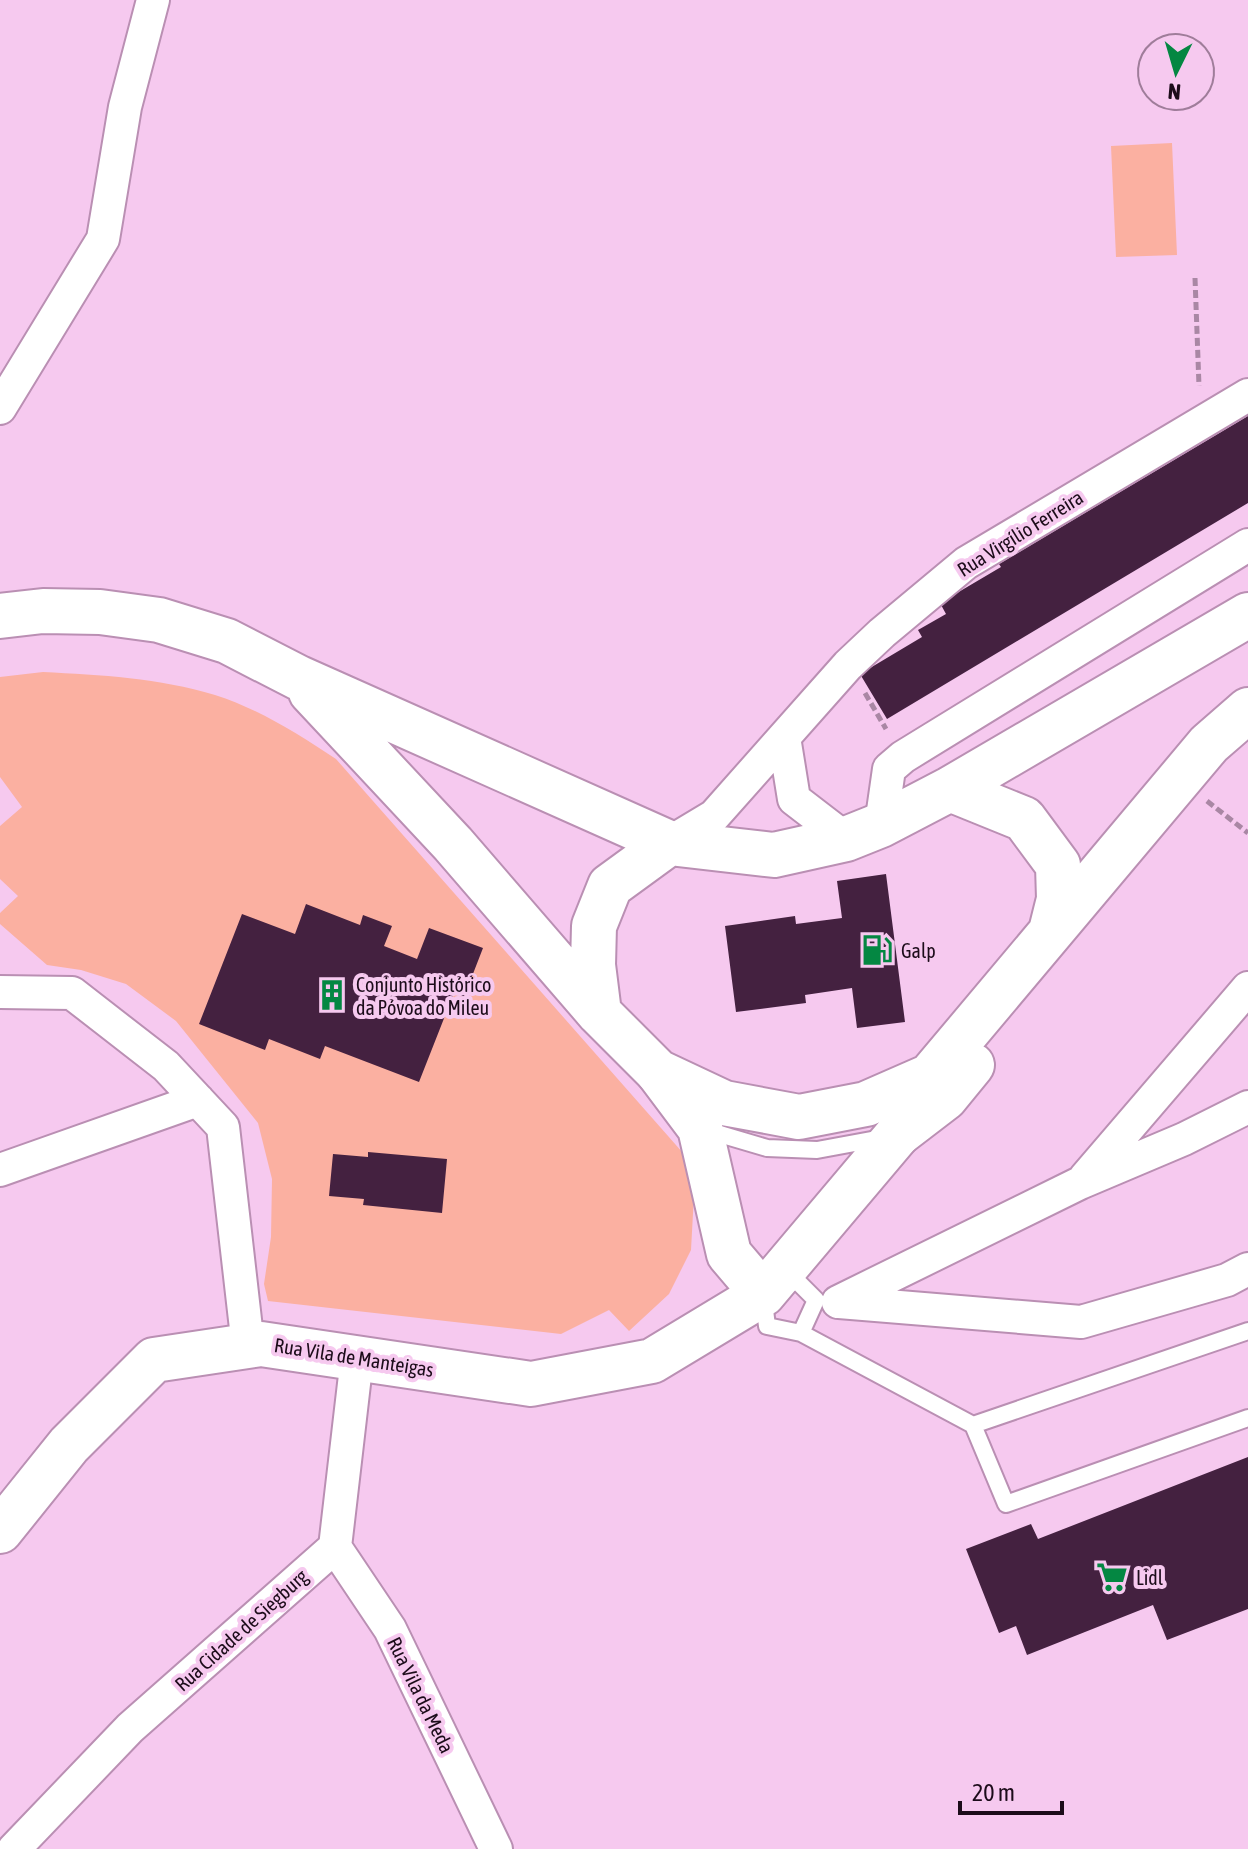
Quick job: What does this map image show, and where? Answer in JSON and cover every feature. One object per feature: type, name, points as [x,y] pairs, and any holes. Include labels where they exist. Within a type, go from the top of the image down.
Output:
[{"type":"main road","points":[[0,616],[43,611],[100,612],[159,620],[227,641],[299,678],[669,843],[774,855],[864,832],[950,789],[1248,615]]},
{"type":"main road","points":[[299,678],[453,844],[599,1013],[658,1072],[700,1128],[729,1254],[763,1294]]},
{"type":"main road","name":"Rua Vila de Manteigas","points":[[0,1531],[69,1445],[154,1360],[261,1344],[531,1384],[652,1361],[763,1294],[898,1134],[930,1076],[1209,744],[1248,710]]},
{"type":"main road","points":[[898,1134],[945,1098],[1225,759],[1248,721]]},
{"type":"main road","points":[[950,789],[1024,819],[1058,865],[1059,899],[1051,931]]},
{"type":"main road","points":[[599,1013],[593,965],[594,926],[610,886],[669,843]]},
{"type":"main road","points":[[593,965],[626,1007],[674,1045],[726,1074],[774,1086],[837,1085],[887,1071],[961,1039]]},
{"type":"main road","points":[[658,1072],[724,1103],[799,1117],[866,1104],[930,1076]]},
{"type":"street","points":[[0,408],[103,239],[125,107],[153,0]]},
{"type":"street","name":"Rua Virgílio Ferreira","points":[[669,843],[714,816],[848,665],[966,563],[1248,395]]},
{"type":"street","points":[[784,737],[794,799],[864,832],[889,769],[903,757],[1248,545]]},
{"type":"street","points":[[1080,1183],[1248,988]]},
{"type":"street","points":[[0,992],[72,993],[166,1066],[223,1127],[248,1346]]},
{"type":"street","points":[[0,1170],[198,1100]]},
{"type":"street","points":[[827,1301],[1248,1107]]},
{"type":"street","points":[[827,1301],[1081,1322],[1227,1280],[1248,1269]]},
{"type":"street","points":[[335,1547],[357,1358]]},
{"type":"street","name":"Rua Cidade de Siegburg","points":[[14,1849],[130,1728],[335,1547]]},
{"type":"street","name":"Rua Vila da Meda","points":[[335,1547],[390,1629],[496,1849]]},
{"type":"lane","points":[[700,1128],[767,1148],[817,1150],[852,1146],[898,1134]]},
{"type":"lane","points":[[801,1333],[827,1301],[797,1281],[763,1294],[767,1326],[801,1333],[973,1425],[1006,1504],[1248,1418]]},
{"type":"lane","points":[[973,1425],[1248,1331]]},
{"type":"path","points":[[1195,278],[1201,423]]},
{"type":"path","points":[[848,665],[903,757]]},
{"type":"path","points":[[1197,793],[1248,833]]},
{"type":"shaded area","points":[[1172,143],[1177,255],[1116,257],[1111,146]]},
{"type":"shaded area","points":[[43,672],[151,681],[215,695],[263,715],[336,759],[683,1153],[694,1195],[691,1250],[669,1294],[629,1331],[609,1310],[561,1334],[268,1301],[264,1284],[271,1237],[272,1179],[258,1123],[176,1021],[126,984],[81,970],[47,965],[0,924],[0,913],[18,896],[0,879],[0,826],[22,807],[0,777],[0,677]]},
{"type":"building","points":[[1248,416],[1248,503],[887,719],[860,674],[922,637],[918,630],[946,614],[940,603],[1001,567],[999,564]]},
{"type":"building","points":[[886,874],[905,1022],[857,1028],[852,988],[805,995],[806,1003],[736,1012],[725,926],[795,916],[796,924],[842,918],[837,881]]},
{"type":"building","name":"Conjunto Histórico da Póvoa do Mileu","points":[[306,904],[360,925],[363,915],[392,926],[384,946],[417,959],[429,928],[483,948],[464,997],[454,993],[419,1082],[325,1046],[320,1059],[269,1039],[265,1050],[199,1024],[242,914],[295,934]]},
{"type":"building","points":[[368,1152],[447,1159],[442,1213],[363,1205],[364,1199],[329,1196],[333,1154],[368,1157]]},
{"type":"building","name":"Lidl","points":[[1248,1457],[1248,1609],[1167,1640],[1153,1605],[1027,1655],[1016,1626],[999,1633],[966,1549],[1031,1524],[1038,1539]]},
{"type":"place","name":"Galp","points":[[877,950]]},
{"type":"place","name":"Conjunto Histórico da Póvoa do Mileu","points":[[332,995]]},
{"type":"place","name":"Lidl","points":[[1112,1577]]}]
